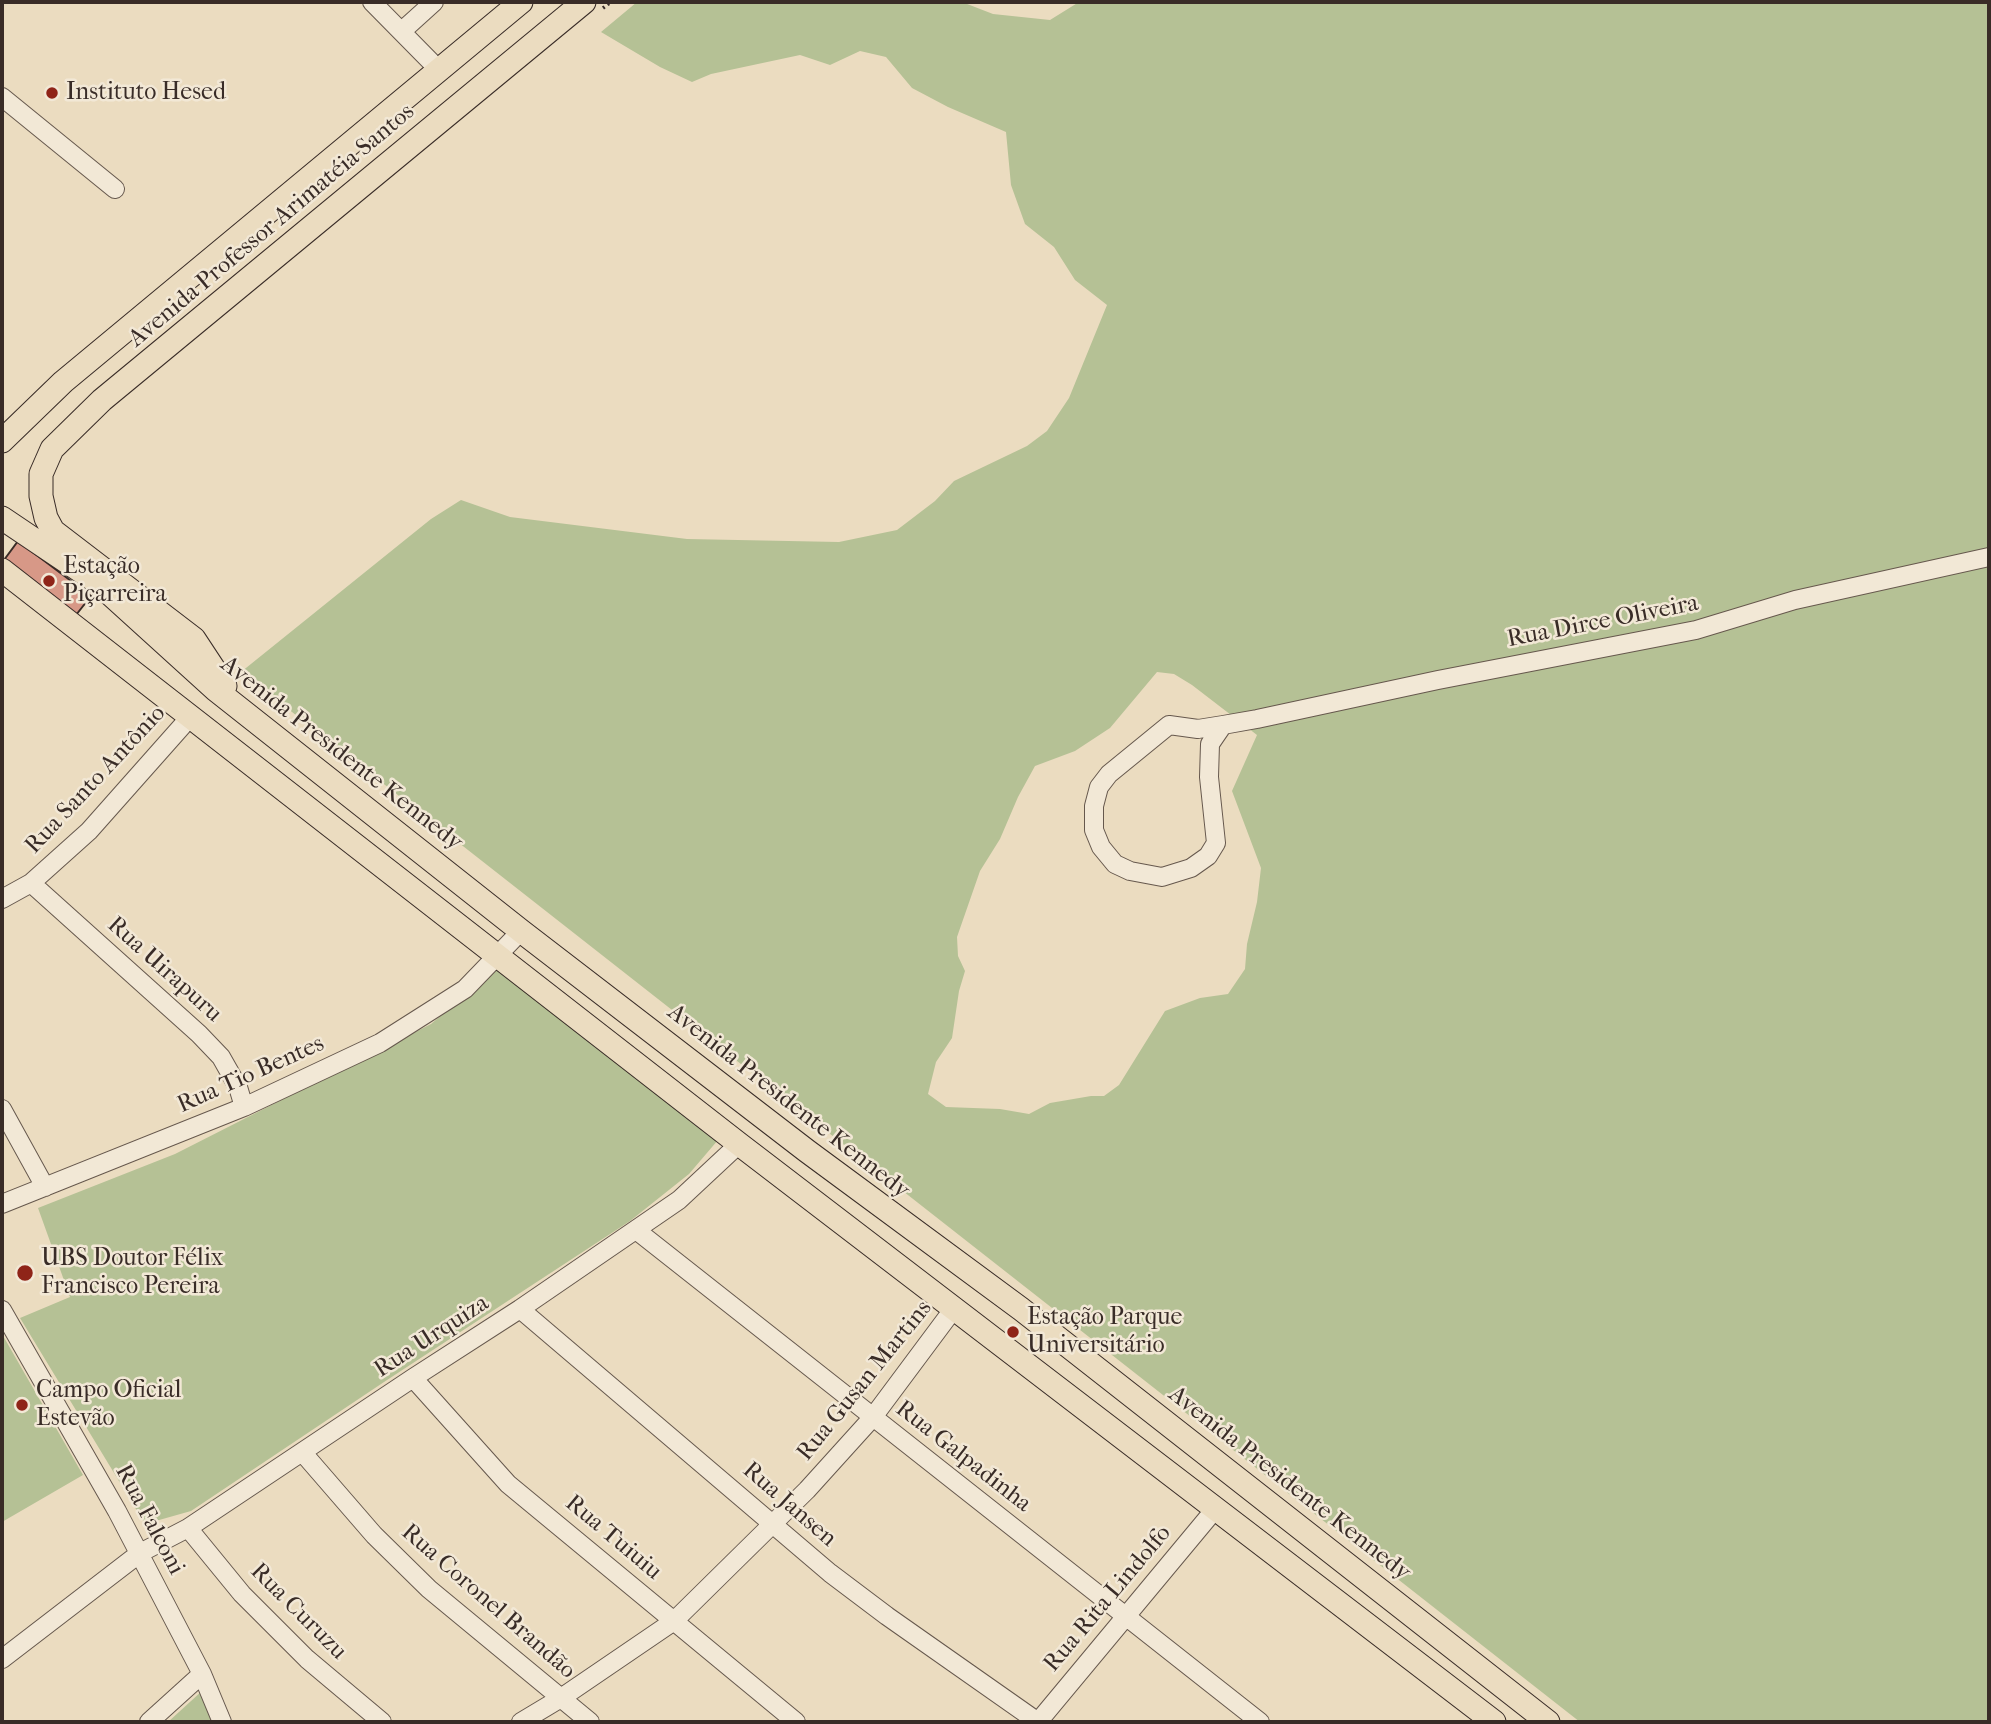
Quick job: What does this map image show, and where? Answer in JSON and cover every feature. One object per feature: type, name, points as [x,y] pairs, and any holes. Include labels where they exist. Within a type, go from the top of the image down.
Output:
[{"type":"main road","name":"Avenida Professor Arimatéia Santos","points":[[2,441],[63,382],[521,2]]},
{"type":"main road","name":"Avenida Professor Arimatéia Santos","points":[[239,709],[194,639],[53,531],[46,518],[41,496],[41,474],[52,449],[102,400],[580,4]]},
{"type":"main road","points":[[2,421],[63,382]]},
{"type":"main road","name":"Avenida Presidente Kennedy","points":[[2,518],[97,582],[239,709],[828,1167],[1021,1309],[1548,1722]]},
{"type":"main road","points":[[2,570],[739,1144],[1494,1722]]},
{"type":"main road","points":[[1373,1631],[1397,1602]]},
{"type":"main road","points":[[1448,1688],[1468,1660]]},
{"type":"street","points":[[372,2],[439,70]]},
{"type":"street","points":[[402,31],[434,2]]},
{"type":"street","points":[[2,97],[115,189]]},
{"type":"street","name":"Rua Dirce Oliveira","points":[[1223,725],[1210,744],[1209,777],[1216,843],[1208,856],[1191,868],[1162,877],[1130,871],[1115,864],[1101,847],[1094,830],[1094,806],[1099,787],[1109,774],[1170,725],[1199,729],[1223,725],[1557,655],[1696,629],[1795,600],[1989,557]]},
{"type":"street","name":"Rua Santo Antônio","points":[[2,899],[31,883],[89,831],[191,716]]},
{"type":"street","name":"Rua Uirapuru","points":[[31,883],[199,1034],[221,1057],[238,1087],[244,1107]]},
{"type":"street","name":"Rua Tio Bentes","points":[[2,1204],[244,1107],[380,1043],[465,989],[521,930]]},
{"type":"street","points":[[2,1109],[46,1187]]},
{"type":"street","name":"Rua Urquiza","points":[[2,1659],[140,1553],[188,1528],[520,1309],[679,1200],[739,1144]]},
{"type":"street","name":"Rua Galpadinha","points":[[636,1230],[1260,1722]]},
{"type":"street","name":"Rua Gusan Martins","points":[[521,1722],[674,1621],[774,1524],[873,1417],[955,1307]]},
{"type":"street","name":"Rua Jansen","points":[[520,1309],[830,1573],[1038,1722]]},
{"type":"street","name":"Rua Falconi","points":[[2,1310],[140,1553],[202,1674],[222,1722]]},
{"type":"street","name":"Rua Tuiuiu","points":[[413,1378],[508,1484],[796,1722]]},
{"type":"street","name":"Rua Coronel Brandão","points":[[303,1452],[374,1535],[429,1589],[590,1722]]},
{"type":"street","name":"Rua Rita Lindolfo","points":[[1038,1722],[1216,1508]]},
{"type":"street","name":"Rua Curuzu","points":[[188,1528],[242,1594],[269,1622],[307,1659],[382,1722]]},
{"type":"street","points":[[149,1722],[202,1674]]},
{"type":"green space","points":[[637,2],[962,2],[993,14],[1050,20],[1079,2],[1989,2],[1989,1722],[1580,1722],[241,672],[431,519],[461,500],[510,517],[687,539],[839,542],[897,530],[935,501],[954,481],[1027,446],[1047,431],[1069,398],[1107,305],[1075,280],[1054,247],[1025,224],[1011,185],[1006,132],[912,88],[886,57],[860,51],[830,65],[800,55],[711,74],[692,82],[660,67],[601,32]],"holes":[[[1157,672],[1174,674],[1257,735],[1232,791],[1261,868],[1245,969],[1228,994],[1200,998],[1165,1011],[1119,1085],[1104,1096],[1050,1103],[1029,1114],[1000,1109],[946,1107],[928,1094],[936,1062],[952,1038],[965,971],[958,956],[957,937],[980,871],[1000,839],[1018,797],[1035,766],[1075,751],[1110,728]]]},
{"type":"green space","points":[[497,968],[718,1140],[689,1174],[630,1221],[191,1511],[145,1524],[20,1318],[70,1297],[38,1208],[175,1154],[431,1024]]},
{"type":"green space","name":"Campo Oficial Estevão","points":[[2,1334],[83,1475],[2,1522]]},
{"type":"green space","points":[[202,1691],[214,1722],[168,1722]]},
{"type":"building","points":[[18,541],[91,596],[76,615],[4,560]]},
{"type":"place","name":"Instituto Hesed","points":[[52,93]]},
{"type":"place","name":"Estação Piçarreira","points":[[49,581]]},
{"type":"place","name":"UBS Doutor Félix Francisco Pereira","points":[[25,1273]]},
{"type":"place","name":"Estação Parque Universitário","points":[[1013,1332]]},
{"type":"place","name":"Campo Oficial Estevão","points":[[22,1405]]}]
